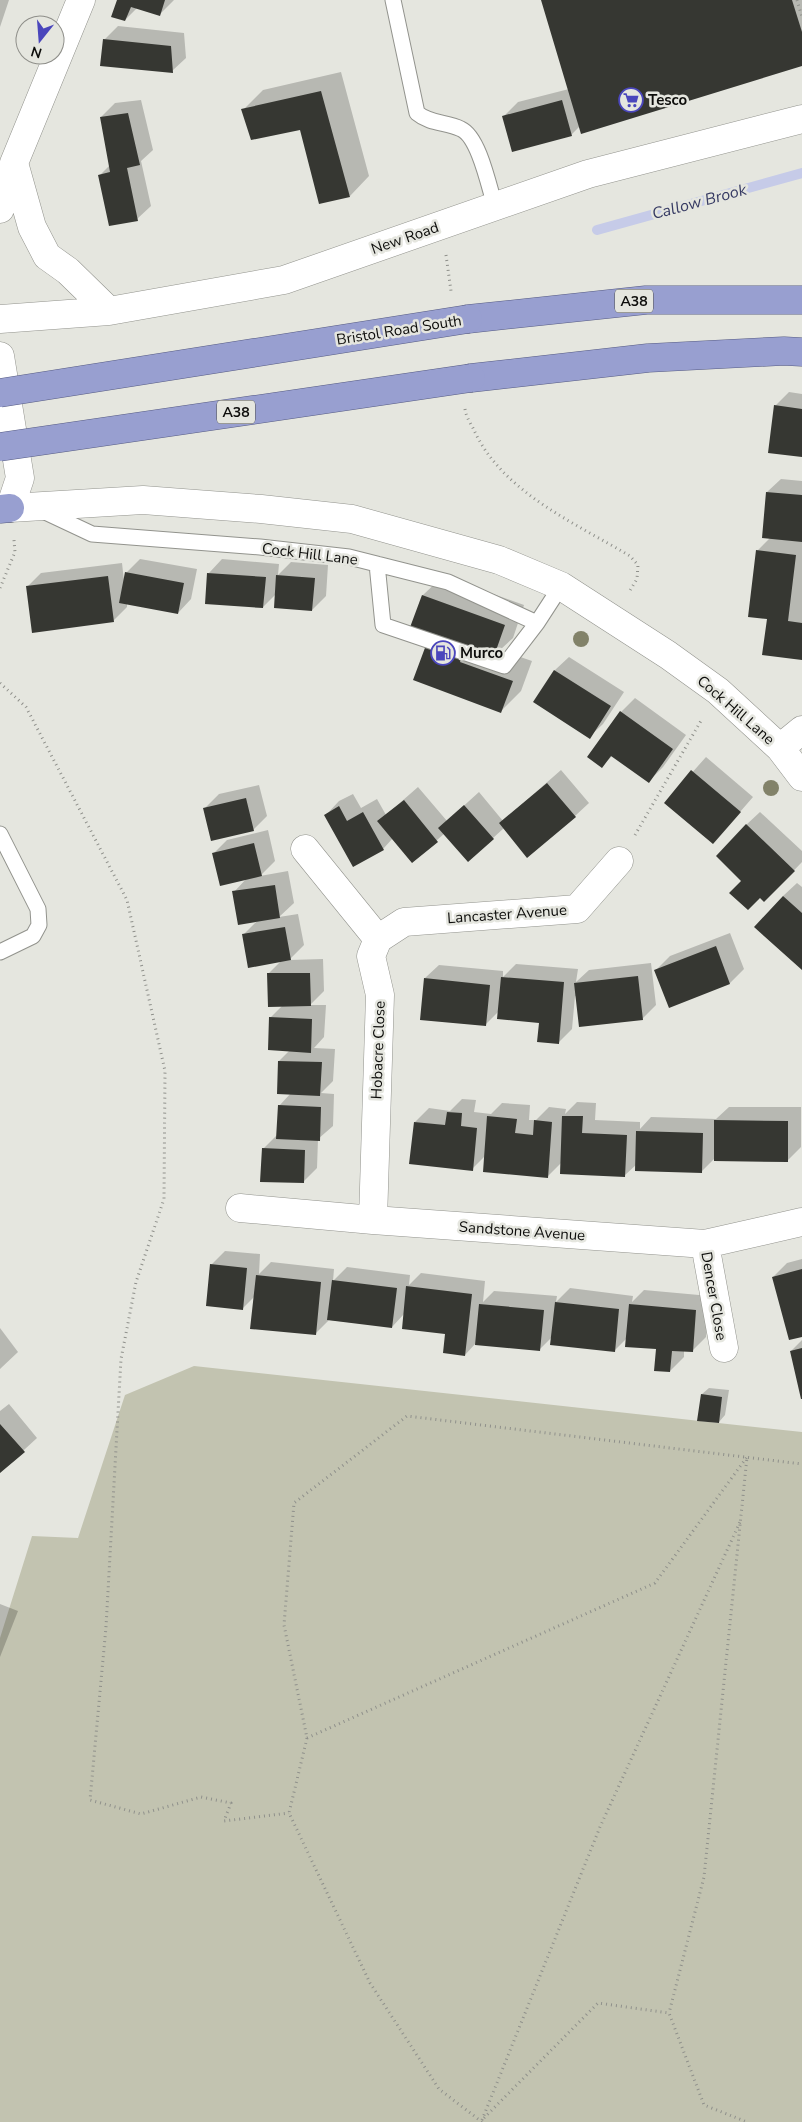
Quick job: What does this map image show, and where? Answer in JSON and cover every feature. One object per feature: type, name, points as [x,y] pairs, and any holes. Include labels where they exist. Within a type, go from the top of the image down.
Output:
[{"type":"highway","name":"Bristol Road South","points":[[0,393],[468,319],[646,300],[802,300]]},
{"type":"highway","name":"A38","points":[[0,447],[468,390],[648,358],[784,351],[802,352]]},
{"type":"street","points":[[0,209],[14,163],[81,0]]},
{"type":"street","name":"New Road","points":[[0,319],[109,311],[284,280],[588,174],[802,119]]},
{"type":"street","points":[[14,163],[32,227],[47,256],[68,271],[109,311]]},
{"type":"street","points":[[0,356],[20,478],[11,505]]},
{"type":"street","name":"Cock Hill Lane","points":[[11,505],[143,500],[261,509],[352,519],[499,560],[561,586],[668,655],[718,691],[780,748],[802,777]]},
{"type":"street","points":[[780,748],[802,730]]},
{"type":"street","points":[[305,849],[378,939]]},
{"type":"street","name":"Lancaster Avenue","points":[[378,939],[404,922],[578,909],[619,861]]},
{"type":"street","name":"Hobacre Close","points":[[373,1220],[380,995],[371,956],[378,939]]},
{"type":"street","name":"Sandstone Avenue","points":[[240,1208],[373,1220],[705,1244],[802,1222]]},
{"type":"street","name":"Dencer Close","points":[[705,1244],[724,1348]]},
{"type":"lane","points":[[393,0],[417,113],[424,119],[461,128],[469,134],[475,144],[496,206]]},
{"type":"lane","name":"Cock Hill Lane","points":[[11,505],[92,534],[260,547],[350,557],[448,582],[537,623]]},
{"type":"lane","points":[[377,564],[383,625],[504,666],[537,623],[561,586]]},
{"type":"lane","points":[[0,834],[5,856],[38,909],[40,925],[33,936],[0,952]]},
{"type":"path","points":[[797,0],[802,16]]},
{"type":"path","points":[[442,225],[451,294]]},
{"type":"path","points":[[468,390],[465,412],[482,449],[508,476],[540,503],[630,556],[638,566],[637,579],[611,619]]},
{"type":"path","points":[[0,588],[15,552],[11,505]]},
{"type":"path","points":[[0,683],[26,707],[127,900],[166,1072],[164,1199],[136,1282],[121,1359],[106,1627],[90,1800],[141,1814],[200,1797],[231,1803],[224,1821],[290,1813]]},
{"type":"path","points":[[619,861],[718,691]]},
{"type":"path","points":[[482,2121],[439,2089],[370,1983],[290,1813],[307,1738],[284,1625],[294,1503],[407,1416],[802,1464]]},
{"type":"path","points":[[307,1738],[655,1583],[748,1457]]},
{"type":"path","points":[[747,2122],[704,2105],[669,2013],[704,1877],[748,1457]]},
{"type":"path","points":[[482,2121],[600,1827],[741,1519]]},
{"type":"path","points":[[482,2121],[598,2003],[669,2013]]},
{"type":"green space","points":[[194,1366],[802,1432],[802,2122],[0,2122],[0,1638],[32,1536],[78,1538],[125,1395]]},
{"type":"building","points":[[117,0],[165,0],[160,16],[131,7],[125,21],[111,17]]},
{"type":"building","name":"Tesco","points":[[541,0],[792,0],[802,32],[802,66],[581,134]]},
{"type":"building","points":[[103,39],[171,46],[173,73],[100,66]]},
{"type":"building","points":[[321,91],[350,197],[319,204],[300,130],[251,140],[241,109]]},
{"type":"building","points":[[562,100],[572,136],[512,152],[502,116]]},
{"type":"building","points":[[128,113],[140,165],[127,168],[138,221],[109,226],[98,175],[110,172],[100,117]]},
{"type":"building","points":[[774,405],[802,409],[802,457],[768,453]]},
{"type":"building","points":[[766,492],[802,495],[802,542],[762,538]]},
{"type":"building","points":[[756,550],[796,555],[788,621],[802,623],[802,660],[762,655],[767,619],[748,617]]},
{"type":"building","points":[[125,572],[184,583],[178,614],[119,603]]},
{"type":"building","points":[[207,573],[266,577],[263,608],[205,604]]},
{"type":"building","points":[[276,575],[315,578],[312,611],[274,608]]},
{"type":"building","points":[[108,576],[114,622],[32,633],[26,586]]},
{"type":"building","name":"Murco","points":[[422,595],[505,625],[493,659],[465,648],[460,662],[513,681],[501,713],[413,680],[429,637],[409,630]]},
{"type":"building","points":[[554,670],[611,706],[590,739],[533,702]]},
{"type":"building","points":[[620,711],[673,749],[649,783],[611,756],[602,768],[587,757]]},
{"type":"building","points":[[691,770],[741,812],[713,844],[664,803]]},
{"type":"building","points":[[547,783],[576,817],[527,858],[499,823]]},
{"type":"building","points":[[246,798],[254,831],[211,841],[203,808]]},
{"type":"building","points":[[404,800],[438,842],[412,863],[377,821]]},
{"type":"building","points":[[464,805],[494,839],[468,862],[438,828]]},
{"type":"building","points":[[339,806],[347,821],[363,812],[384,850],[353,867],[324,815]]},
{"type":"building","points":[[746,824],[795,871],[764,902],[760,898],[748,910],[729,893],[741,881],[716,856]]},
{"type":"building","points":[[254,843],[262,876],[220,886],[212,853]]},
{"type":"building","points":[[275,885],[280,918],[238,925],[232,891]]},
{"type":"building","points":[[783,896],[802,913],[802,970],[754,927]]},
{"type":"building","points":[[285,927],[291,960],[248,968],[242,934]]},
{"type":"building","points":[[716,946],[730,984],[669,1008],[654,970]]},
{"type":"building","points":[[267,973],[310,973],[311,1006],[268,1007]]},
{"type":"building","points":[[638,976],[643,1020],[579,1027],[574,983]]},
{"type":"building","points":[[501,977],[564,982],[559,1044],[537,1042],[539,1023],[497,1019]]},
{"type":"building","points":[[424,978],[490,985],[486,1026],[420,1020]]},
{"type":"building","points":[[269,1017],[312,1019],[311,1053],[268,1050]]},
{"type":"building","points":[[278,1061],[322,1062],[320,1096],[277,1094]]},
{"type":"building","points":[[278,1105],[321,1107],[320,1141],[276,1139]]},
{"type":"building","points":[[447,1112],[462,1113],[461,1126],[477,1128],[473,1171],[409,1164],[414,1122],[445,1125]]},
{"type":"building","points":[[487,1116],[517,1119],[515,1133],[533,1135],[534,1120],[552,1122],[548,1178],[483,1172]]},
{"type":"building","points":[[562,1116],[583,1116],[582,1133],[627,1135],[625,1177],[560,1174]]},
{"type":"building","points":[[714,1120],[788,1121],[788,1162],[714,1161]]},
{"type":"building","points":[[636,1131],[703,1133],[702,1173],[635,1171]]},
{"type":"building","points":[[262,1148],[305,1150],[304,1183],[260,1182]]},
{"type":"building","points":[[210,1264],[247,1268],[243,1310],[206,1306]]},
{"type":"building","points":[[802,1269],[802,1337],[789,1340],[772,1277]]},
{"type":"building","points":[[256,1275],[321,1282],[316,1335],[250,1329]]},
{"type":"building","points":[[332,1280],[397,1288],[392,1328],[327,1320]]},
{"type":"building","points":[[406,1286],[472,1294],[465,1356],[443,1353],[445,1334],[402,1329]]},
{"type":"building","points":[[555,1302],[619,1309],[615,1352],[550,1345]]},
{"type":"building","points":[[479,1304],[544,1310],[540,1351],[475,1345]]},
{"type":"building","points":[[629,1304],[696,1310],[693,1352],[672,1351],[670,1372],[654,1371],[656,1349],[625,1347]]},
{"type":"building","points":[[802,1348],[802,1399],[801,1399],[790,1351]]},
{"type":"building","points":[[701,1394],[722,1397],[719,1423],[697,1421]]},
{"type":"building","points":[[0,1424],[25,1452],[0,1473]]},
{"type":"waterway","name":"Callow Brook","points":[[597,230],[802,173]]},
{"type":"place","name":"Tesco","points":[[631,100]]},
{"type":"place","name":"Murco","points":[[443,653]]}]
